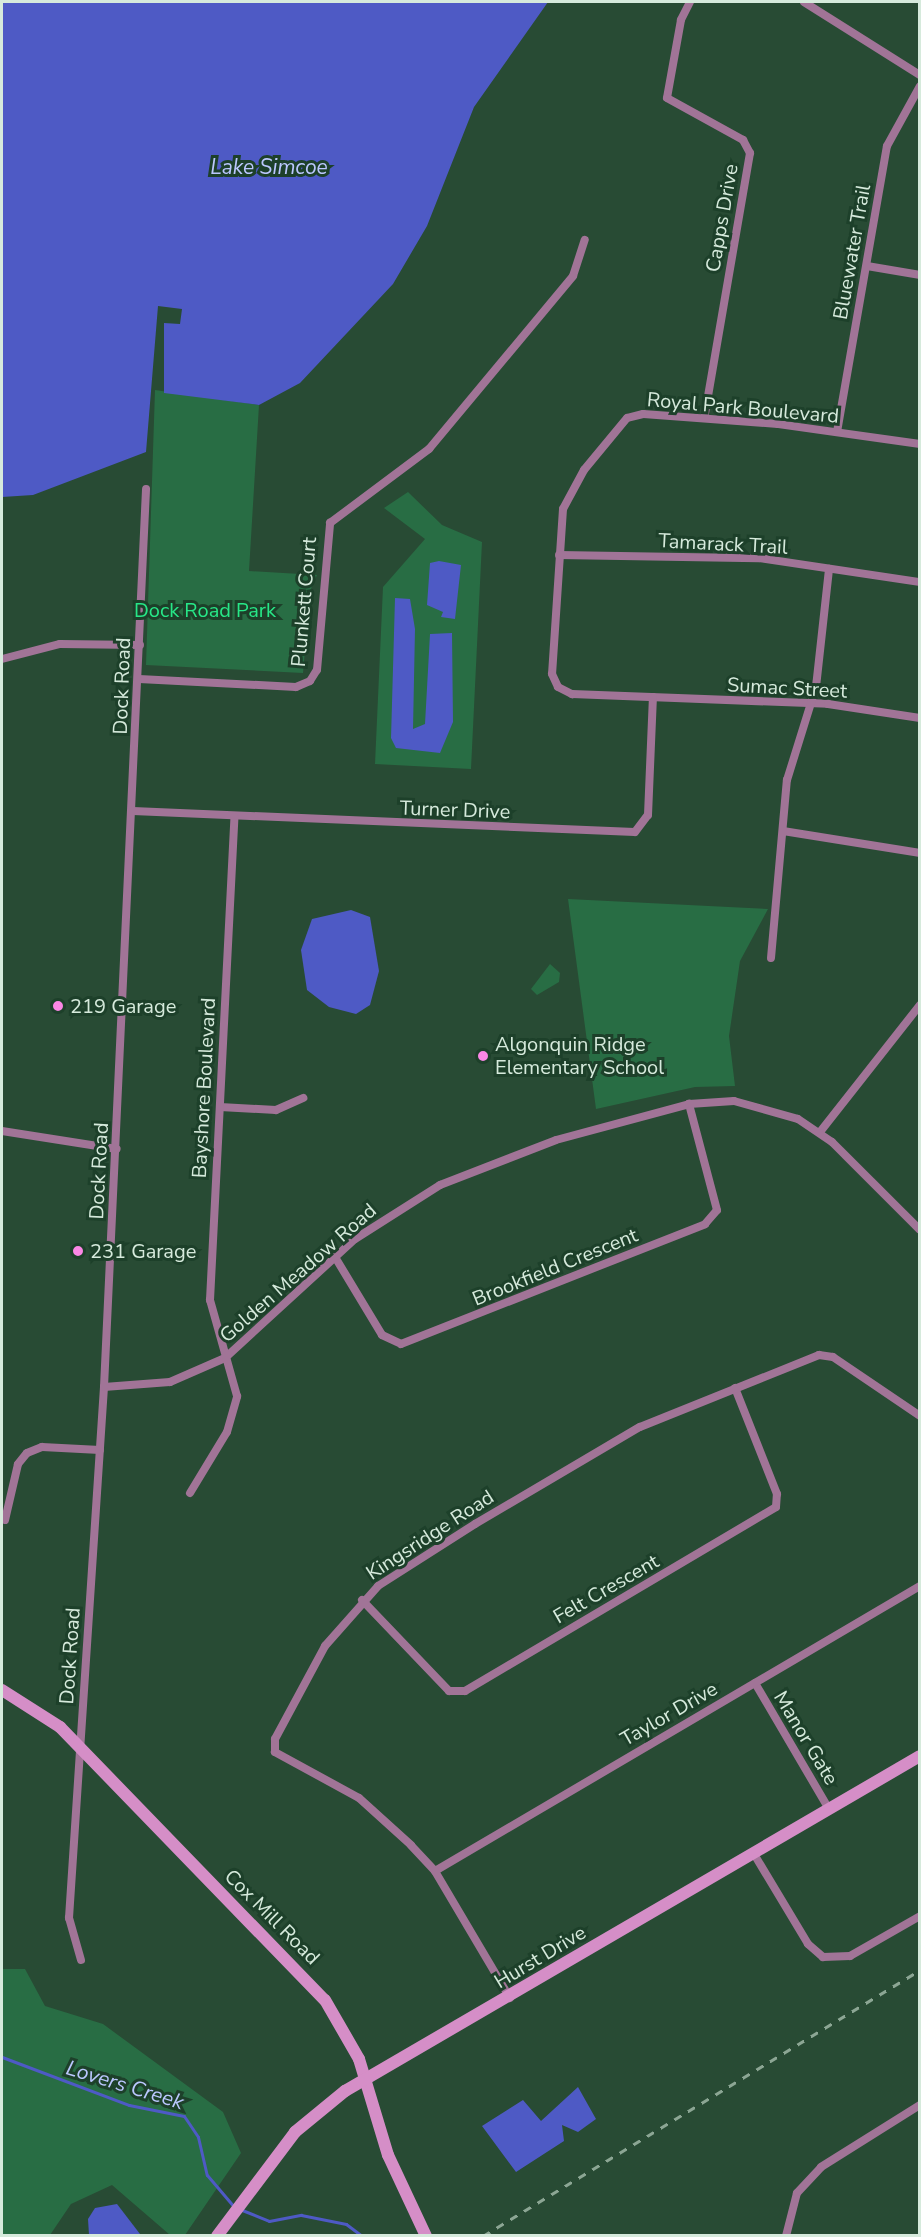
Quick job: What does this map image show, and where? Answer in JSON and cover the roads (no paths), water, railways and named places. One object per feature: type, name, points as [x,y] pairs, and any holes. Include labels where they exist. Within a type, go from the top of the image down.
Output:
[{"type":"street","name":"Capps Drive","points":[[690,2],[681,20],[667,98],[743,140],[750,153],[704,418]]},
{"type":"street","points":[[804,2],[920,75]]},
{"type":"street","name":"Bluewater Trail","points":[[837,432],[887,146],[920,86]]},
{"type":"street","name":"Plunkett Court","points":[[139,679],[296,687],[310,681],[317,670],[330,523],[429,449],[573,276],[585,240]]},
{"type":"street","points":[[867,266],[920,275]]},
{"type":"street","name":"Royal Park Boulevard","points":[[652,697],[572,694],[554,681],[563,509],[574,485],[627,418],[704,418],[837,432],[920,444]]},
{"type":"street","name":"Dock Road","points":[[81,1960],[69,1918],[104,1387],[117,1149],[146,489]]},
{"type":"street","name":"Tamarack Trail","points":[[559,555],[746,557],[920,582]]},
{"type":"street","points":[[771,958],[789,766],[810,704],[829,569]]},
{"type":"street","points":[[2,659],[60,644],[140,645]]},
{"type":"street","name":"Sumac Street","points":[[652,697],[810,704],[920,718]]},
{"type":"street","name":"Turner Drive","points":[[133,812],[234,818],[635,832],[648,815],[652,697]]},
{"type":"street","name":"Bayshore Boulevard","points":[[190,1493],[236,1407],[236,1384],[225,1358],[210,1300],[234,818]]},
{"type":"street","points":[[783,831],[920,852]]},
{"type":"street","points":[[820,1132],[920,1005]]},
{"type":"street","points":[[220,1107],[276,1110],[303,1098]]},
{"type":"street","name":"Golden Meadow Road","points":[[104,1387],[170,1382],[225,1358],[335,1257],[405,1204],[446,1182],[556,1140],[689,1104],[760,1106],[820,1132],[920,1230]]},
{"type":"street","name":"Brookfield Crescent","points":[[335,1257],[382,1335],[401,1344],[705,1224],[717,1209],[689,1104]]},
{"type":"street","points":[[2,1131],[117,1149]]},
{"type":"street","name":"Kingsridge Road","points":[[510,1998],[435,1871],[365,1803],[282,1759],[273,1746],[321,1653],[362,1600],[403,1567],[640,1427],[735,1388],[826,1355],[920,1416]]},
{"type":"street","name":"Felt Crescent","points":[[362,1600],[449,1691],[465,1691],[776,1507],[777,1494],[735,1388]]},
{"type":"street","points":[[5,1520],[18,1464],[27,1453],[42,1448],[100,1450]]},
{"type":"street","name":"Taylor Drive","points":[[435,1871],[920,1586]]},
{"type":"street","name":"Manor Gate","points":[[754,1683],[829,1809]]},
{"type":"street","name":"Cox Mill Road","points":[[2,1690],[60,1727],[325,2000],[365,2080],[388,2155],[426,2235]]},
{"type":"street","name":"Hurst Drive","points":[[218,2235],[281,2152],[316,2112],[365,2080],[510,1998],[920,1756]]},
{"type":"street","points":[[754,1854],[807,1944],[823,1957],[850,1956],[920,1916]]},
{"type":"street","points":[[786,2235],[797,2193],[820,2167],[920,2105]]},
{"type":"water","name":"Lake Simcoe","points":[[2,2],[548,2],[474,107],[427,226],[393,284],[300,383],[259,405],[164,393],[164,323],[180,324],[182,309],[158,306],[146,452],[33,495],[2,497]]},
{"type":"water","points":[[439,561],[461,565],[455,619],[441,617],[443,612],[427,605],[430,563]]},
{"type":"water","points":[[395,598],[410,599],[415,629],[413,729],[425,724],[430,634],[452,633],[453,722],[440,753],[396,748],[391,738]]},
{"type":"water","points":[[351,910],[370,917],[379,971],[370,1005],[356,1014],[329,1007],[307,990],[301,950],[312,919]]},
{"type":"water","points":[[578,2087],[596,2119],[578,2132],[562,2125],[564,2141],[516,2172],[482,2126],[523,2100],[541,2121]]},
{"type":"water","points":[[117,2204],[140,2234],[89,2235],[88,2219],[95,2208]]},
{"type":"waterway","name":"Lovers Creek","points":[[2,2057],[129,2105],[184,2116],[198,2137],[207,2175],[235,2208]]},
{"type":"waterway","name":"Lovers Creek","points":[[242,2210],[269,2221],[301,2215],[346,2224],[362,2236]]},
{"type":"railway","points":[[483,2236],[920,1970]]},
{"type":"place","name":"219 Garage","points":[[58,1006]]},
{"type":"place","name":"Algonquin Ridge Elementary School","points":[[483,1056]]},
{"type":"place","name":"231 Garage","points":[[78,1251]]},
{"type":"park label","name":"Dock Road Park","points":[[205,610]]}]
